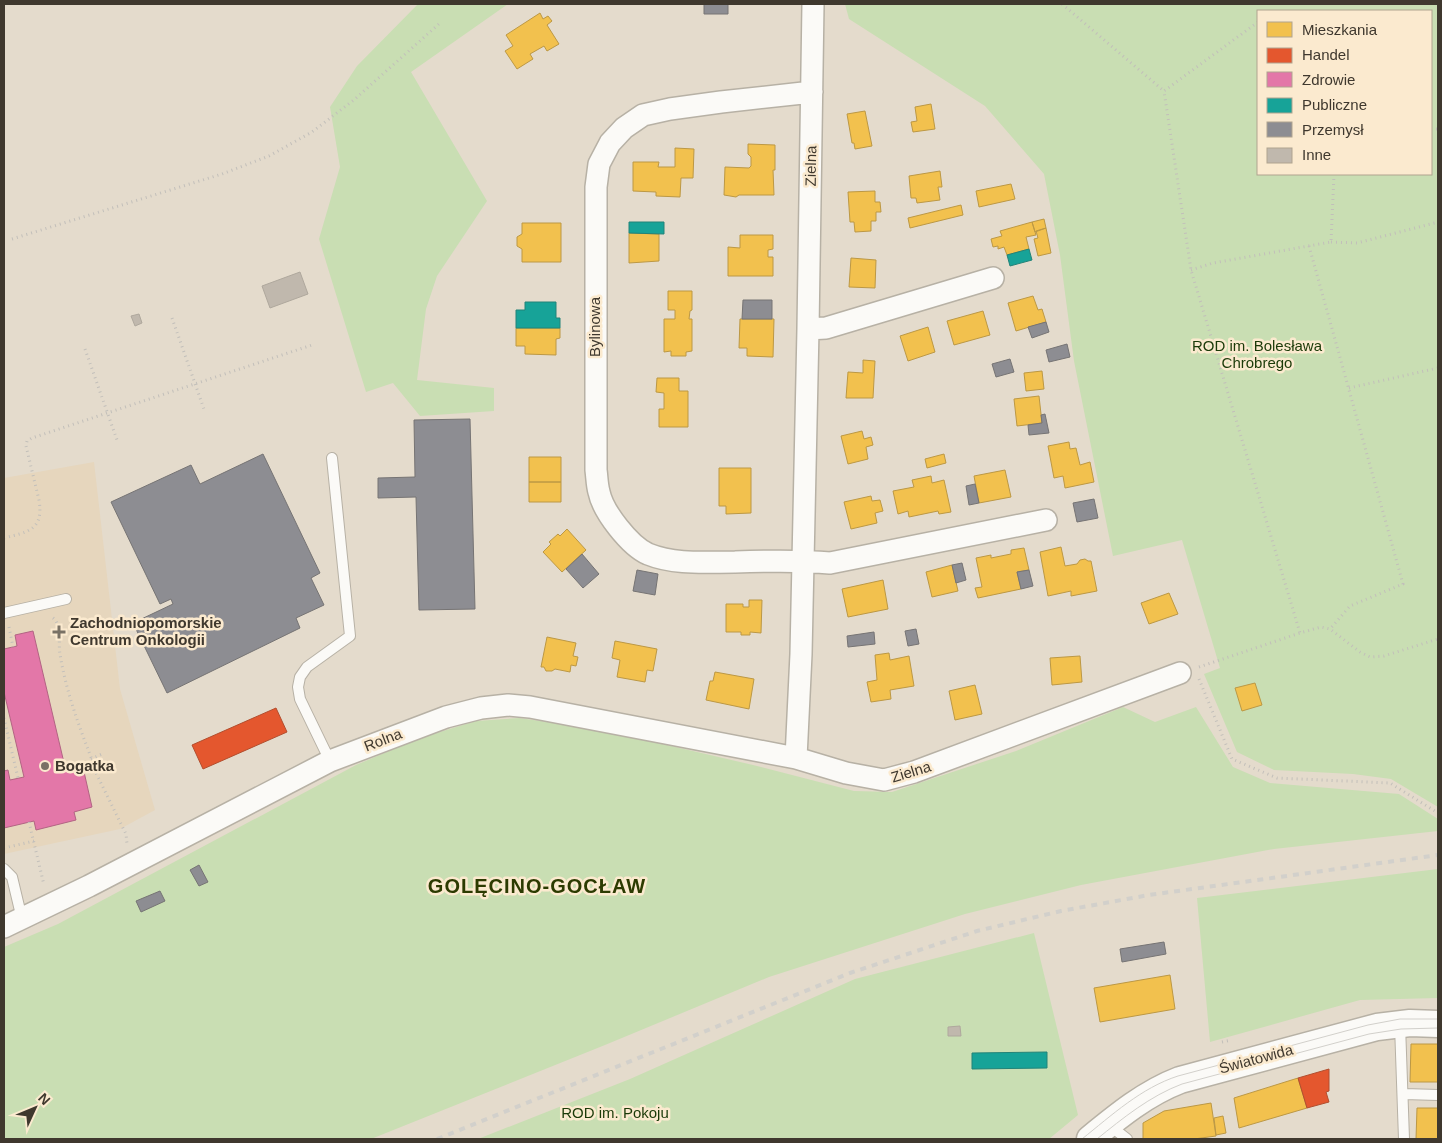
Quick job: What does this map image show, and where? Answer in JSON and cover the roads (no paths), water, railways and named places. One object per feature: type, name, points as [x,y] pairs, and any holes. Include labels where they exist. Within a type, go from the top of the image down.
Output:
[{"type":"street","name":"Zielna","points":[[813,4],[801,654],[796,758],[846,773],[884,780],[922,769],[1189,676]]},
{"type":"street","name":"Bylinowa","points":[[803,561],[700,562],[665,560],[646,553],[627,539],[613,521],[599,494],[596,470],[596,186],[599,164],[610,143],[624,128],[643,115],[678,108],[812,92]]},
{"type":"street","points":[[808,329],[826,328],[993,278]]},
{"type":"street","points":[[803,561],[830,563],[1046,520]]},
{"type":"street","name":"Rolna","points":[[13,923],[330,761],[446,716],[481,708],[508,705],[530,707],[796,758]]},
{"type":"street","name":"Światowida","points":[[1108,1134],[1144,1098],[1180,1080],[1377,1027],[1400,1024],[1438,1024]]},
{"type":"lane","points":[[330,761],[300,699],[298,687],[300,677],[307,667],[350,636],[332,458]]},
{"type":"lane","points":[[4,613],[66,599]]},
{"type":"lane","points":[[4,869],[12,877],[13,923]]},
{"type":"lane","points":[[1400,1024],[1404,1094],[1404,1139]]},
{"type":"lane","points":[[1404,1094],[1438,1096]]},
{"type":"tram line","points":[[1082,1139],[1139,1095],[1164,1081],[1178,1076],[1368,1025],[1400,1019],[1438,1019]]},
{"type":"tram line","points":[[1097,1139],[1148,1101],[1182,1084],[1369,1034],[1401,1029],[1438,1028]]},
{"type":"railway","points":[[437,1139],[850,973],[977,931],[1061,911],[1149,895],[1438,855]]},
{"type":"place","name":"Zachodniopomorskie Centrum Onkologii","points":[[59,632]]},
{"type":"place","name":"Bogatka","points":[[45,766]]},
{"type":"district","name":"GOLĘCINO-GOCŁAW","points":[[537,886]]},
{"type":"park label","name":"ROD im. Bolesława Chrobrego","points":[[1257,354]]},
{"type":"park label","name":"ROD im. Pokoju","points":[[615,1113]]}]
